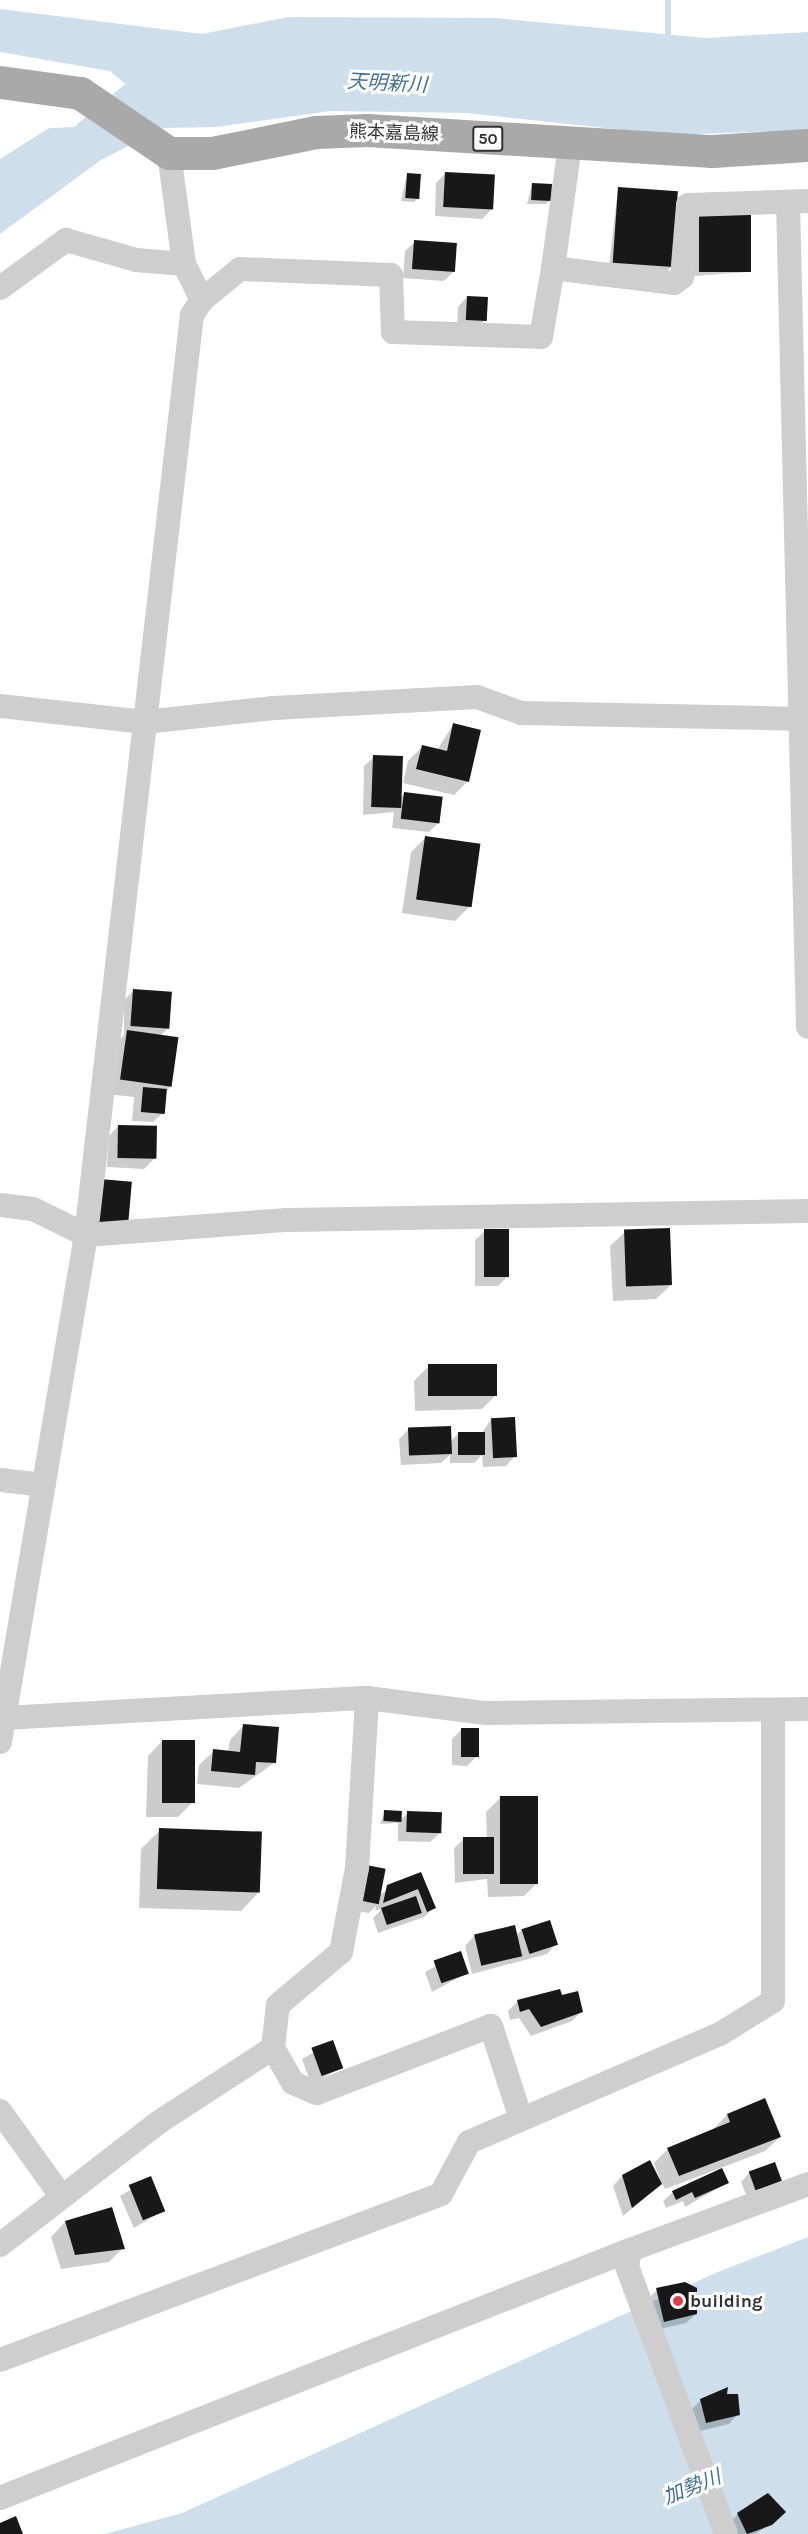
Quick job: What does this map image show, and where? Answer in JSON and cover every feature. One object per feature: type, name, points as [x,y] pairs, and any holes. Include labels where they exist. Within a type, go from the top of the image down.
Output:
[{"type":"main road","points":[[0,82],[80,93],[169,153]]},
{"type":"main road","name":"熊本嘉島線","points":[[169,153],[212,153],[316,132],[367,130],[570,145],[712,151],[808,145]]},
{"type":"street","points":[[0,1742],[86,1235],[192,315],[202,300],[240,269],[391,275],[393,332],[541,337],[570,145]]},
{"type":"street","points":[[169,153],[184,264],[202,300]]},
{"type":"street","points":[[553,268],[674,283],[682,277],[688,205],[798,202],[808,1027]]},
{"type":"street","points":[[0,288],[66,240],[136,260],[184,264]]},
{"type":"street","points":[[0,706],[145,722],[274,708],[477,697],[521,713],[805,719]]},
{"type":"street","points":[[0,1205],[33,1209],[86,1235],[287,1220],[808,1211]]},
{"type":"street","points":[[0,1480],[44,1485]]},
{"type":"street","points":[[4,1718],[367,1698],[486,1713],[773,1711],[808,1708]]},
{"type":"street","points":[[367,1698],[357,1868],[341,1952],[278,2005],[273,2048],[293,2083],[317,2093],[490,2026],[521,2120]]},
{"type":"street","points":[[0,2360],[441,2194],[469,2142],[720,2034],[773,2001],[773,1711]]},
{"type":"street","points":[[0,2245],[159,2122],[273,2048]]},
{"type":"street","points":[[0,2111],[61,2196]]},
{"type":"street","points":[[0,2498],[628,2258],[808,2184]]},
{"type":"street","points":[[628,2258],[726,2534]]},
{"type":"water","name":"天明新川","points":[[0,9],[202,34],[288,17],[495,18],[705,38],[808,32],[808,130],[670,135],[467,113],[330,111],[216,127],[164,128],[101,160],[0,234],[0,159],[49,128],[74,127],[125,84],[110,71],[0,52]]},
{"type":"water","name":"加勢川","points":[[808,2237],[808,2534],[105,2534],[182,2513],[718,2272]]},
{"type":"building","points":[[445,172],[495,175],[493,210],[443,207]]},
{"type":"building","points":[[407,173],[421,174],[419,199],[405,198]]},
{"type":"building","points":[[532,183],[552,184],[551,201],[531,200]]},
{"type":"building","points":[[618,187],[678,191],[673,267],[613,263]]},
{"type":"building","points":[[699,212],[751,212],[751,272],[699,272]]},
{"type":"building","points":[[414,240],[457,243],[455,272],[412,269]]},
{"type":"building","points":[[467,296],[488,297],[487,321],[466,320]]},
{"type":"building","points":[[453,723],[481,730],[469,782],[416,769],[422,745],[447,751]]},
{"type":"building","points":[[373,755],[403,756],[401,808],[371,807]]},
{"type":"building","points":[[404,792],[443,797],[439,824],[401,819]]},
{"type":"building","points":[[425,836],[480,844],[472,907],[416,899]]},
{"type":"building","points":[[133,989],[172,992],[169,1029],[130,1026]]},
{"type":"building","points":[[127,1030],[178,1037],[172,1087],[120,1080]]},
{"type":"building","points":[[143,1087],[167,1089],[165,1114],[141,1112]]},
{"type":"building","points":[[118,1125],[157,1126],[156,1159],[117,1158]]},
{"type":"building","points":[[100,1179],[132,1182],[128,1226],[96,1223]]},
{"type":"building","points":[[670,1228],[672,1285],[626,1287],[624,1230]]},
{"type":"building","points":[[484,1229],[509,1229],[509,1277],[484,1277]]},
{"type":"building","points":[[428,1364],[497,1364],[497,1396],[428,1396]]},
{"type":"building","points":[[515,1417],[517,1457],[493,1458],[491,1418]]},
{"type":"building","points":[[451,1426],[452,1454],[409,1455],[408,1428]]},
{"type":"building","points":[[458,1432],[485,1432],[485,1455],[458,1455]]},
{"type":"building","points":[[243,1724],[279,1727],[276,1763],[256,1762],[255,1775],[211,1771],[213,1749],[240,1752]]},
{"type":"building","points":[[461,1728],[479,1728],[479,1757],[461,1757]]},
{"type":"building","points":[[162,1740],[195,1740],[195,1803],[162,1803]]},
{"type":"building","points":[[500,1796],[538,1796],[538,1884],[500,1884]]},
{"type":"building","points":[[384,1810],[402,1811],[401,1822],[383,1821]]},
{"type":"building","points":[[407,1811],[442,1812],[441,1833],[406,1832]]},
{"type":"building","points":[[159,1828],[262,1832],[260,1893],[157,1889]]},
{"type":"building","points":[[463,1837],[494,1837],[494,1874],[463,1874]]},
{"type":"building","points":[[366,1865],[386,1869],[379,1904],[359,1900]]},
{"type":"building","points":[[421,1872],[436,1908],[427,1912],[418,1889],[383,1903],[387,1885]]},
{"type":"building","points":[[416,1896],[422,1913],[387,1925],[381,1908]]},
{"type":"building","points":[[550,1920],[558,1945],[530,1954],[521,1929]]},
{"type":"building","points":[[515,1925],[522,1956],[481,1966],[474,1934]]},
{"type":"building","points":[[461,1951],[469,1974],[441,1983],[434,1960]]},
{"type":"building","points":[[560,1989],[562,1995],[578,1991],[583,2012],[541,2027],[529,2009],[520,2012],[517,2000]]},
{"type":"building","points":[[333,2040],[343,2068],[322,2076],[311,2048]]},
{"type":"building","points":[[765,2098],[781,2137],[679,2176],[667,2148],[730,2122],[727,2114]]},
{"type":"building","points":[[650,2160],[662,2184],[632,2208],[622,2175]]},
{"type":"building","points":[[775,2162],[782,2181],[756,2190],[749,2172]]},
{"type":"building","points":[[722,2168],[729,2183],[695,2198],[692,2192],[676,2200],[672,2191]]},
{"type":"building","points":[[151,2176],[165,2211],[143,2220],[129,2185]]},
{"type":"building","points":[[112,2207],[125,2249],[75,2255],[65,2221]]},
{"type":"building","name":"building","points":[[685,2282],[697,2288],[697,2314],[664,2322],[656,2288]]},
{"type":"building","points":[[728,2387],[727,2394],[738,2394],[740,2415],[706,2423],[700,2399]]},
{"type":"building","points":[[768,2493],[786,2512],[772,2525],[747,2534],[737,2513]]},
{"type":"building","points":[[16,2516],[23,2534],[0,2534],[0,2523]]},
{"type":"waterway","points":[[668,0],[668,41]]},
{"type":"place","name":"building","points":[[678,2301]]}]
